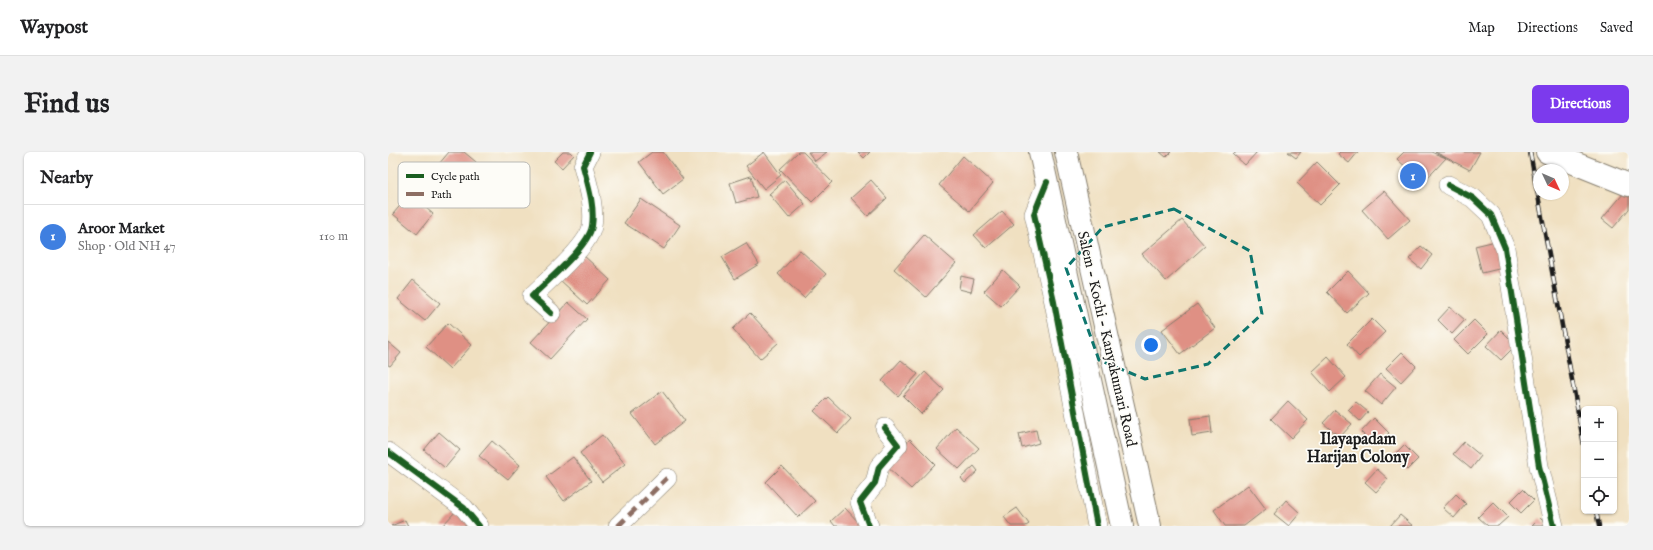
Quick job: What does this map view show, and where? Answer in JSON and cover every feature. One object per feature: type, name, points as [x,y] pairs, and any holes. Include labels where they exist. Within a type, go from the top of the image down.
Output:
[{"type":"main road","name":"Salem - Kochi - Kanyakumari Road","points":[[1040,152],[1122,526]]},
{"type":"main road","name":"Salem - Kochi - Kanyakumari Road","points":[[1066,152],[1150,526]]},
{"type":"main road","points":[[1552,153],[1629,185]]},
{"type":"street","points":[[551,313],[532,296],[586,242],[592,227],[591,195],[583,166],[590,152]]},
{"type":"street","points":[[1047,182],[1034,214],[1054,302],[1097,526]]},
{"type":"street","points":[[1448,185],[1473,198],[1491,215],[1505,248],[1539,466],[1554,526]]},
{"type":"street","points":[[869,526],[860,502],[875,483],[879,467],[898,445],[885,428]]},
{"type":"street","points":[[388,452],[464,508],[479,526]]},
{"type":"street","points":[[618,526],[667,478]]},
{"type":"highlighted area","points":[[1174,209],[1250,251],[1262,314],[1208,364],[1145,379],[1099,360],[1066,268],[1103,227]]},
{"type":"building","points":[[449,152],[464,152],[476,162],[441,162]]},
{"type":"building","points":[[563,152],[571,152],[574,155],[562,168],[554,161]]},
{"type":"building","points":[[652,152],[663,152],[683,179],[663,194],[639,162]]},
{"type":"building","points":[[764,152],[781,175],[764,189],[746,166]]},
{"type":"building","points":[[798,152],[803,152],[832,182],[812,202],[780,169]]},
{"type":"building","points":[[808,152],[827,152],[815,161]]},
{"type":"building","points":[[858,152],[870,152],[864,158]]},
{"type":"building","points":[[1160,152],[1171,152],[1166,157]]},
{"type":"building","points":[[1235,152],[1257,152],[1245,165],[1233,154]]},
{"type":"building","points":[[1288,152],[1301,152],[1296,158]]},
{"type":"building","points":[[1340,152],[1358,152],[1349,163],[1338,154]]},
{"type":"building","points":[[1404,152],[1431,152],[1446,158],[1423,183],[1397,159]]},
{"type":"building","points":[[1435,152],[1480,152],[1470,170]]},
{"type":"building","points":[[963,156],[993,183],[969,211],[939,185]]},
{"type":"building","points":[[1317,162],[1340,185],[1320,205],[1297,183]]},
{"type":"building","points":[[751,176],[757,197],[736,203],[730,183]]},
{"type":"building","points":[[785,180],[805,204],[789,218],[769,194]]},
{"type":"building","points":[[871,180],[887,198],[868,216],[851,198]]},
{"type":"building","points":[[1384,191],[1410,220],[1388,239],[1362,210]]},
{"type":"building","points":[[1624,193],[1629,197],[1629,209],[1613,228],[1602,219]]},
{"type":"building","points":[[641,199],[680,225],[664,249],[624,223]]},
{"type":"building","points":[[398,208],[426,208],[433,214],[417,234],[393,214]]},
{"type":"building","points":[[1002,211],[1014,224],[986,248],[974,235]]},
{"type":"building","points":[[1182,220],[1205,246],[1166,281],[1142,254]]},
{"type":"building","points":[[924,235],[956,263],[926,297],[894,269]]},
{"type":"building","points":[[1500,240],[1507,267],[1482,273],[1475,246]]},
{"type":"building","points":[[746,243],[759,264],[735,279],[722,257]]},
{"type":"building","points":[[1421,246],[1432,255],[1421,269],[1409,259]]},
{"type":"building","points":[[800,250],[826,274],[804,298],[778,274]]},
{"type":"building","points":[[582,254],[610,280],[587,305],[559,279]]},
{"type":"building","points":[[1003,270],[1020,286],[1001,306],[984,291]]},
{"type":"building","points":[[1348,271],[1369,293],[1347,313],[1327,292]]},
{"type":"building","points":[[961,276],[974,279],[971,292],[959,289]]},
{"type":"building","points":[[413,280],[440,303],[425,321],[398,299]]},
{"type":"building","points":[[568,302],[587,319],[550,359],[531,342]]},
{"type":"building","points":[[1197,304],[1215,328],[1180,354],[1162,330]]},
{"type":"building","points":[[1450,307],[1465,320],[1452,334],[1438,320]]},
{"type":"building","points":[[750,313],[778,343],[760,359],[733,329]]},
{"type":"building","points":[[1372,319],[1385,332],[1359,357],[1347,344]]},
{"type":"building","points":[[1474,320],[1488,334],[1468,354],[1454,340]]},
{"type":"building","points":[[448,323],[472,345],[450,369],[426,347]]},
{"type":"building","points":[[1501,330],[1516,345],[1501,360],[1486,346]]},
{"type":"building","points":[[388,342],[401,353],[390,366],[388,365]]},
{"type":"building","points":[[1402,352],[1416,366],[1401,382],[1386,368]]},
{"type":"building","points":[[1328,357],[1346,377],[1330,392],[1312,372]]},
{"type":"building","points":[[901,360],[918,374],[898,396],[882,381]]},
{"type":"building","points":[[925,372],[944,390],[921,414],[903,396]]},
{"type":"building","points":[[1380,374],[1396,387],[1381,405],[1365,391]]},
{"type":"building","points":[[662,391],[685,421],[655,444],[632,414]]},
{"type":"building","points":[[828,397],[851,419],[838,433],[814,411]]},
{"type":"building","points":[[1288,401],[1308,420],[1291,438],[1271,419]]},
{"type":"building","points":[[1356,402],[1368,412],[1360,421],[1348,410]]},
{"type":"building","points":[[1335,410],[1352,424],[1340,437],[1323,423]]},
{"type":"building","points":[[1210,416],[1212,433],[1192,436],[1190,419]]},
{"type":"building","points":[[1374,418],[1389,433],[1375,446],[1361,432]]},
{"type":"building","points":[[956,427],[979,448],[959,469],[937,449]]},
{"type":"building","points":[[1036,430],[1039,443],[1022,448],[1019,434]]},
{"type":"building","points":[[439,432],[460,450],[445,468],[424,450]]},
{"type":"building","points":[[602,435],[625,464],[602,482],[580,453]]},
{"type":"building","points":[[910,439],[935,464],[911,489],[885,465]]},
{"type":"building","points":[[492,441],[520,465],[508,479],[479,456]]},
{"type":"building","points":[[1464,442],[1481,456],[1471,469],[1453,454]]},
{"type":"building","points":[[1404,445],[1418,459],[1407,470],[1393,456]]},
{"type":"building","points":[[573,457],[591,481],[564,501],[546,477]]},
{"type":"building","points":[[782,466],[815,501],[798,517],[766,482]]},
{"type":"building","points":[[974,466],[978,471],[965,483],[961,478]]},
{"type":"building","points":[[1377,469],[1388,479],[1376,492],[1365,482]]},
{"type":"building","points":[[1248,485],[1266,509],[1244,526],[1225,526],[1214,510]]},
{"type":"building","points":[[1523,489],[1534,500],[1521,513],[1510,502]]},
{"type":"building","points":[[1456,494],[1466,504],[1454,518],[1443,508]]},
{"type":"building","points":[[1286,500],[1300,513],[1289,526],[1274,514]]},
{"type":"building","points":[[1493,502],[1508,517],[1498,526],[1488,526],[1478,517]]},
{"type":"building","points":[[845,508],[862,526],[835,526],[831,521]]},
{"type":"building","points":[[1017,508],[1029,524],[1026,526],[1011,526],[1004,517]]},
{"type":"building","points":[[456,511],[472,526],[442,526]]},
{"type":"building","points":[[1400,515],[1413,526],[1390,526]]},
{"type":"building","points":[[1540,518],[1548,526],[1532,526]]},
{"type":"building","points":[[405,520],[408,526],[391,526]]},
{"type":"railway","points":[[1530,152],[1583,442]]},
{"type":"railway","points":[[1597,514],[1599,526]]},
{"type":"marked path","points":[[618,526],[667,478]]},
{"type":"cycle path","points":[[551,313],[532,296],[576,253],[589,234],[592,226],[593,211],[583,166],[590,152]]},
{"type":"cycle path","points":[[1047,182],[1034,214],[1054,302],[1097,526]]},
{"type":"cycle path","points":[[1448,185],[1473,198],[1491,215],[1505,248],[1539,466],[1554,526]]},
{"type":"cycle path","points":[[869,526],[860,502],[875,483],[879,467],[898,445],[885,428]]},
{"type":"cycle path","points":[[388,452],[464,508],[479,526]]},
{"type":"place","name":"Aroor Market","points":[[1413,176]]},
{"type":"district","name":"Ilayapadam Harijan Colony","points":[[1358,449]]}]
